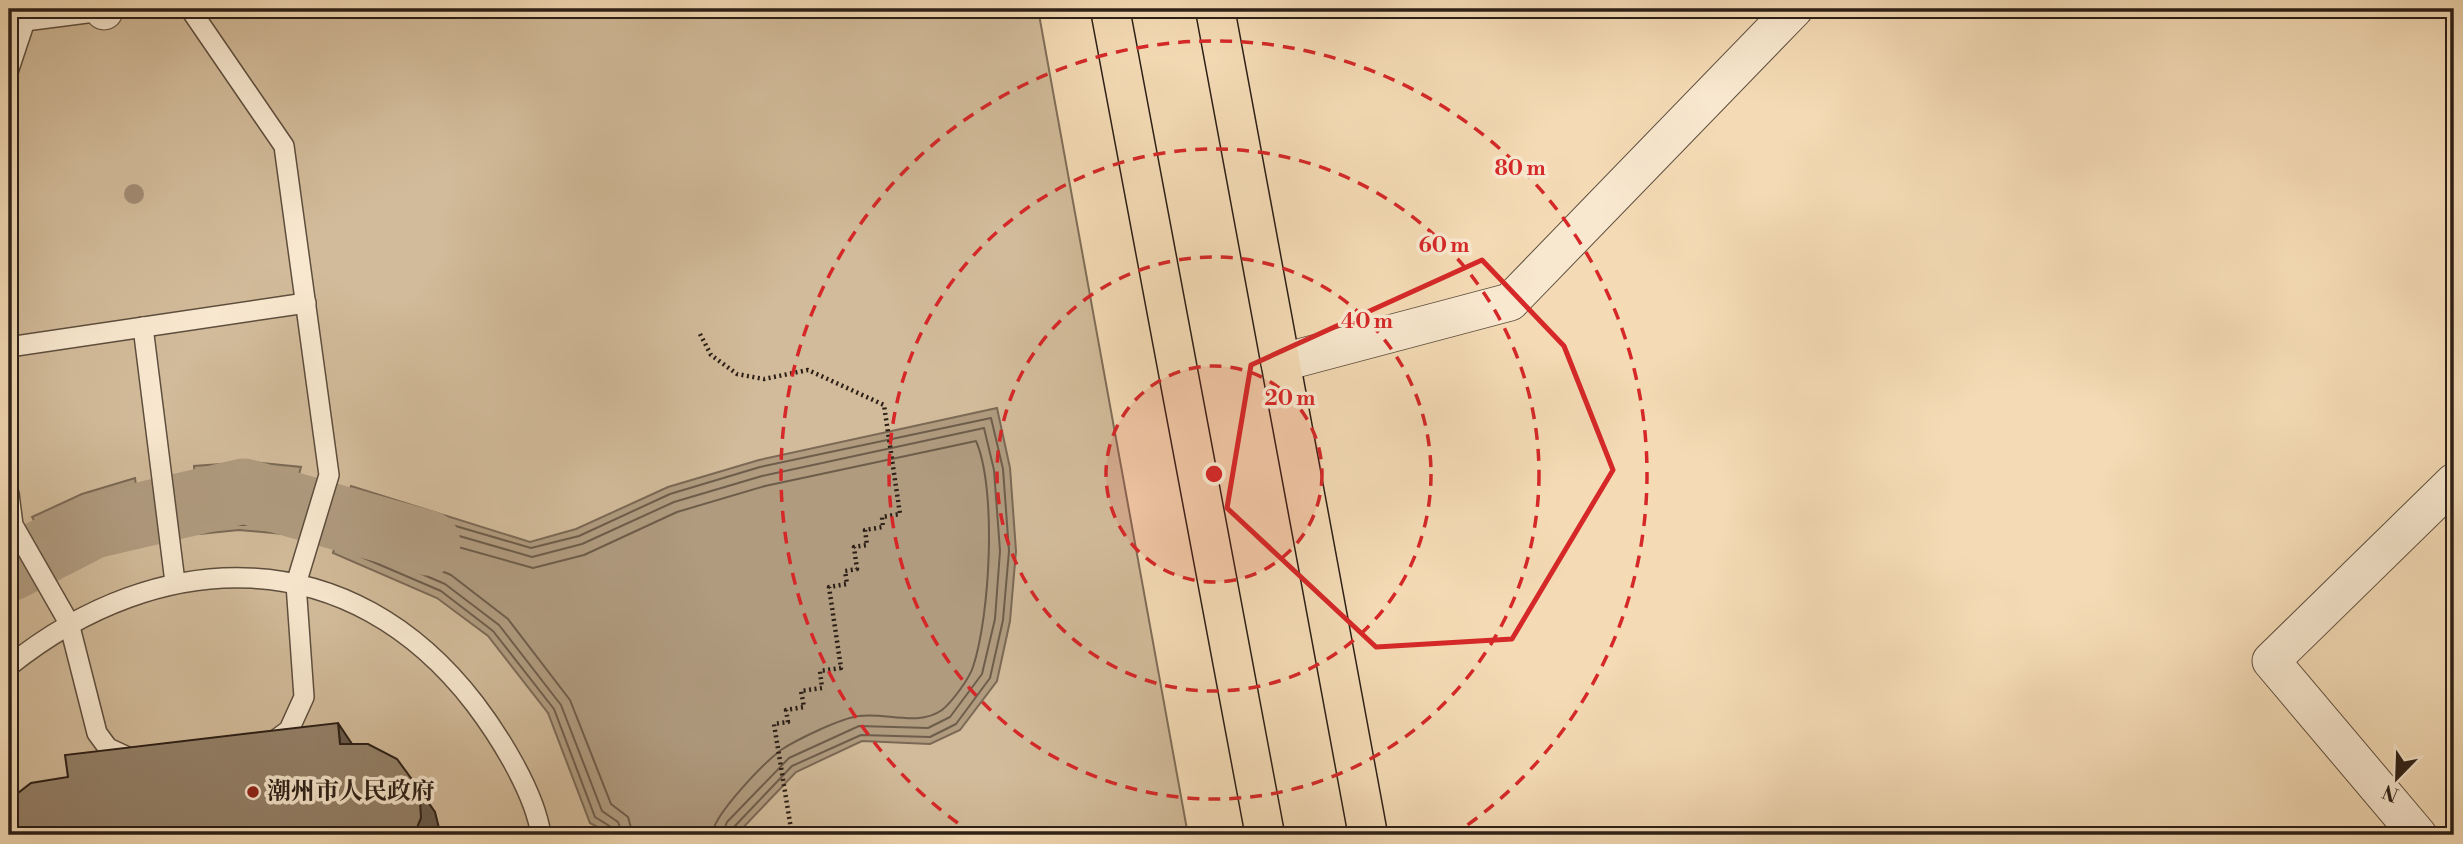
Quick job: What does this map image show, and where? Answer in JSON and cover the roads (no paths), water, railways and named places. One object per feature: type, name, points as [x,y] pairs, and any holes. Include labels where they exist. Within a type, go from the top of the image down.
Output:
[{"type":"main road","points":[[1110,9],[1265,835]]},
{"type":"main road","points":[[1215,9],[1368,835]]},
{"type":"street","points":[[1280,363],[1510,302],[1794,9]]},
{"type":"street","points":[[2418,835],[2271,661],[2454,482]]},
{"type":"lane","points":[[9,69],[25,21],[109,9]]},
{"type":"lane","points":[[190,9],[284,146],[329,475],[296,584],[304,697],[301,710],[289,730],[253,751]]},
{"type":"lane","points":[[9,347],[306,303]]},
{"type":"lane","points":[[143,327],[175,582]]},
{"type":"lane","points":[[9,494],[13,525],[69,623],[97,733],[108,748],[123,757],[144,764],[158,762]]},
{"type":"lane","points":[[9,666],[69,623],[102,607],[175,582],[240,577],[296,584],[363,607],[412,638],[440,663],[495,733],[526,792],[541,835]]},
{"type":"water","points":[[997,408],[1010,468],[1016,551],[1010,621],[997,681],[960,730],[930,744],[862,741],[796,772],[738,833],[732,835],[612,835],[590,823],[548,713],[488,636],[437,598],[333,553],[351,486],[530,542],[576,529],[668,487],[759,460]]},
{"type":"water","points":[[251,462],[301,467],[283,534],[239,530],[200,534],[194,466]]},
{"type":"water","points":[[135,478],[144,546],[104,555],[65,573],[32,517],[82,494]]},
{"type":"waterway","points":[[9,569],[93,526],[244,491],[428,543]]},
{"type":"place","name":"潮州市人民政府","points":[[253,792]]}]
